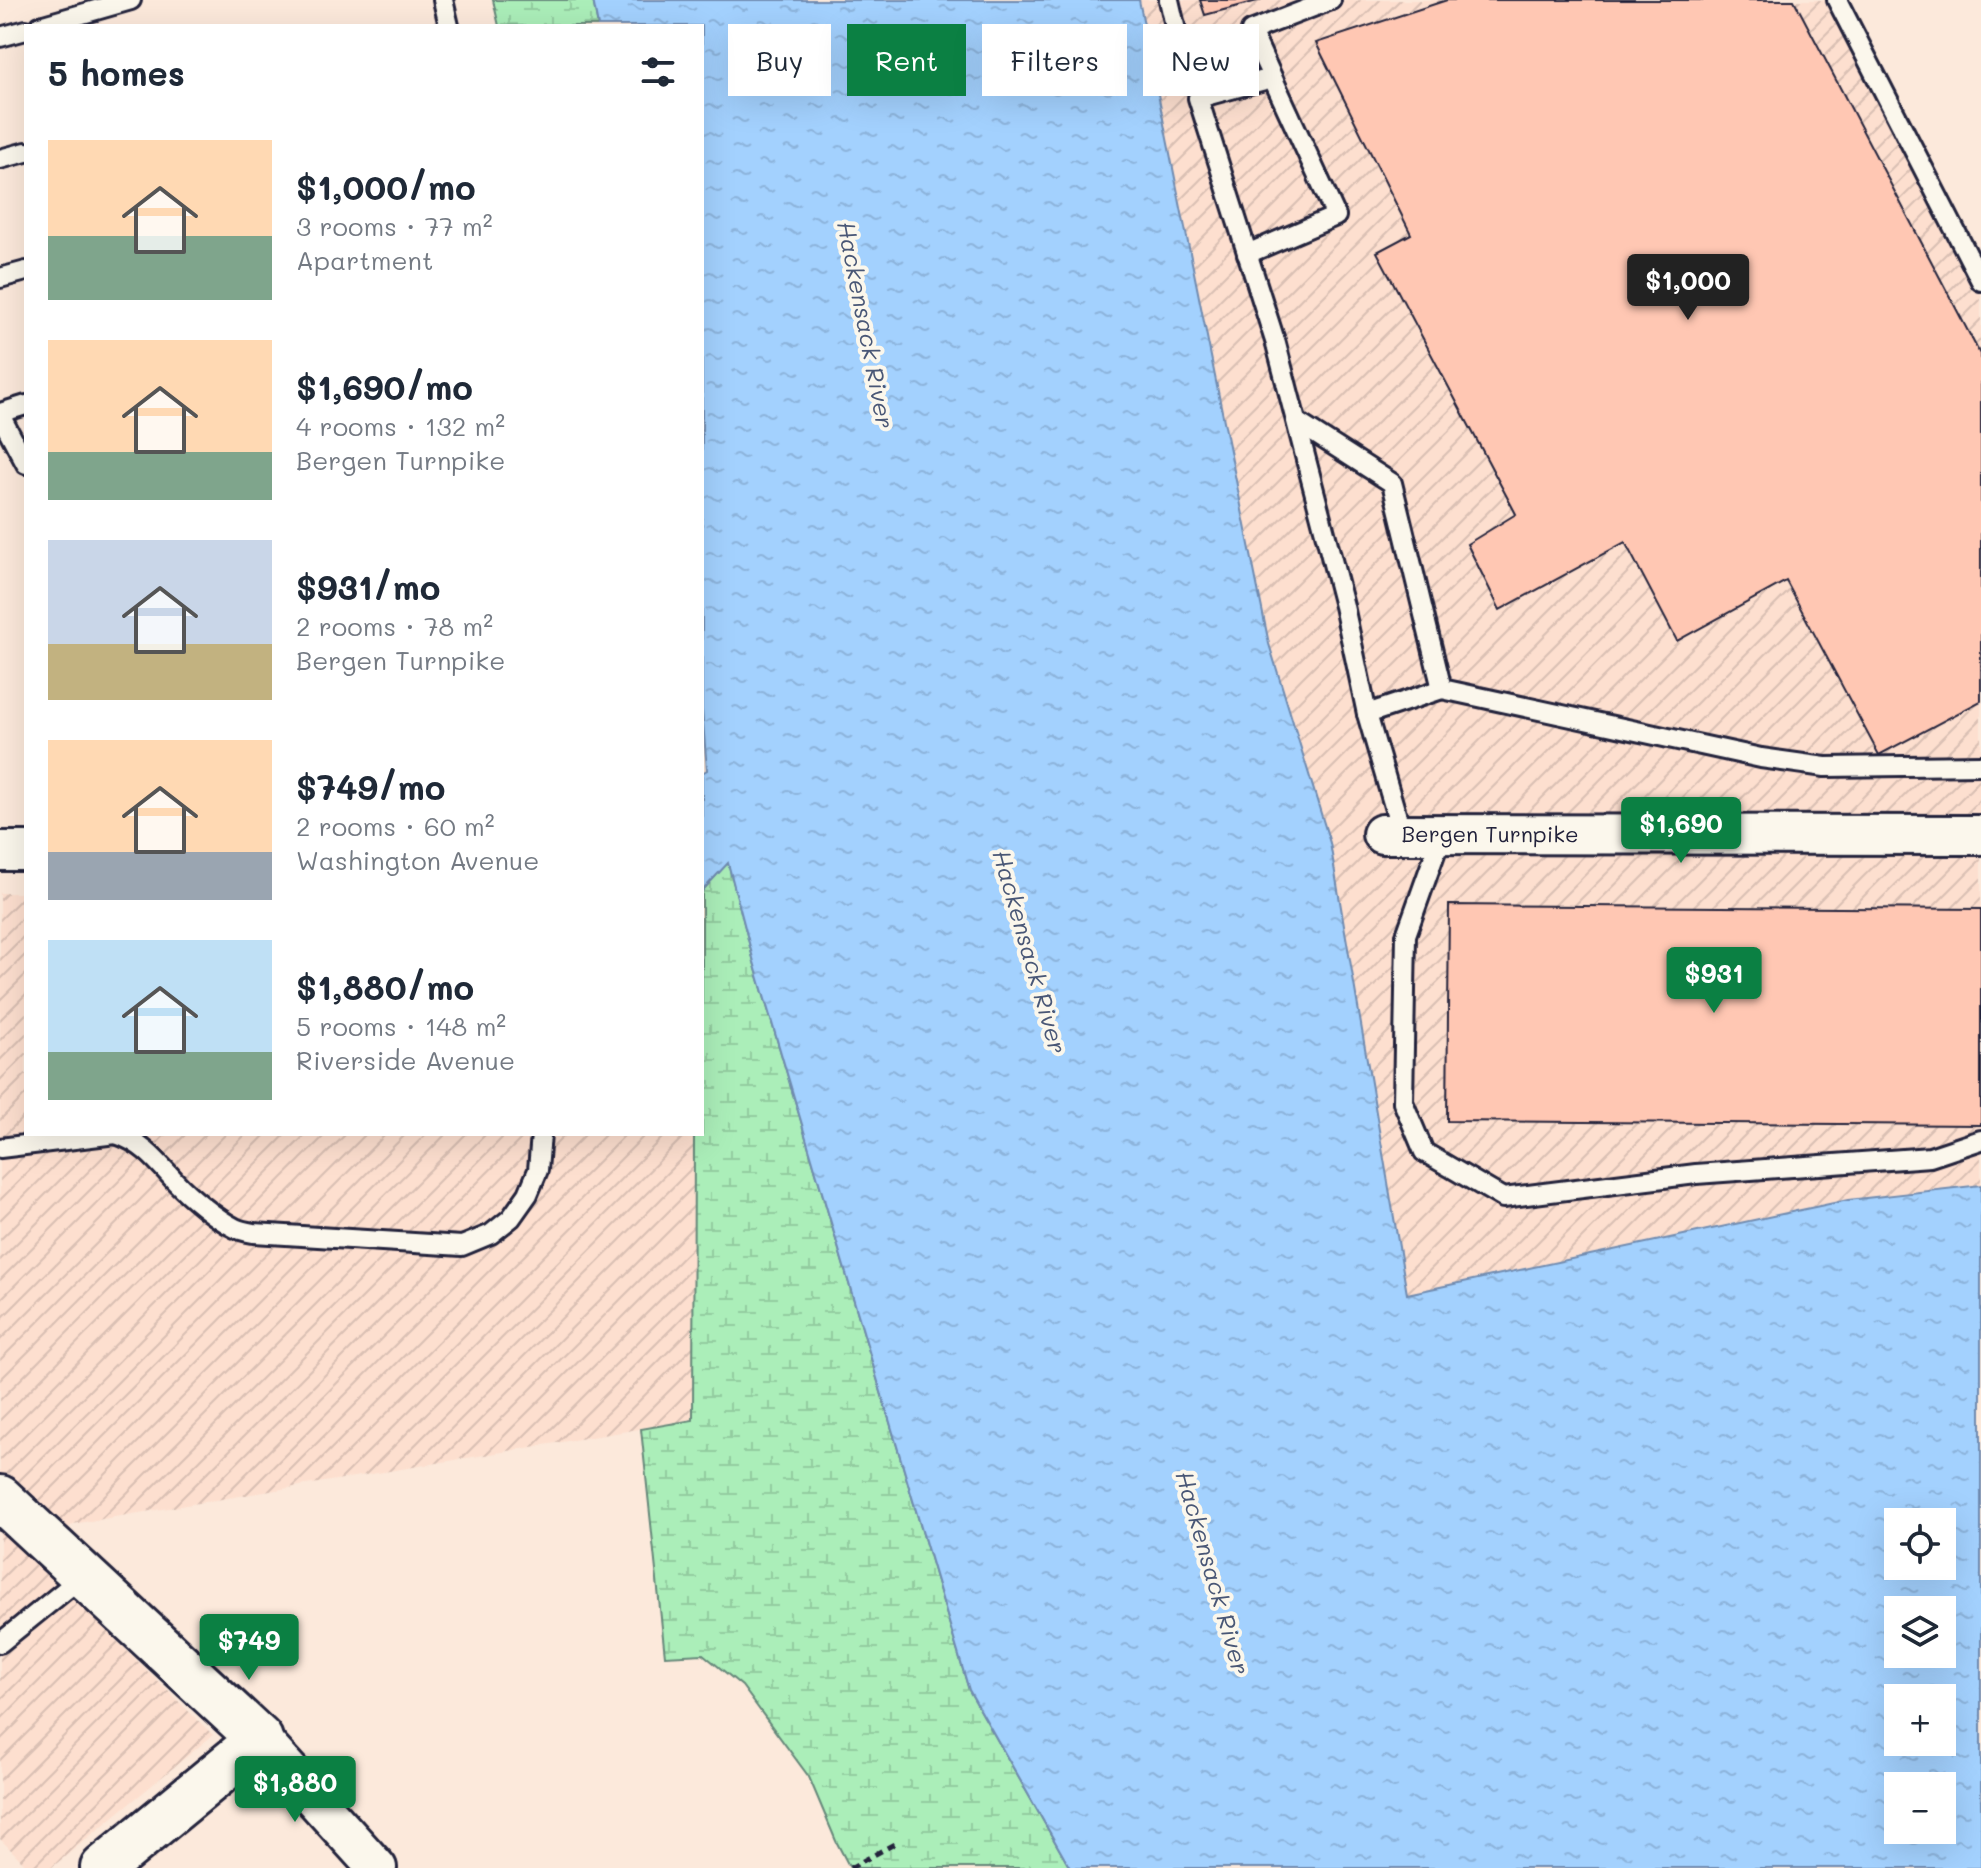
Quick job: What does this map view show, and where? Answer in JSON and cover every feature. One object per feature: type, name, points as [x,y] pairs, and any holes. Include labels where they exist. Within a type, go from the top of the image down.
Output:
[{"type":"street","name":"Bergen Turnpike","points":[[1392,834],[1981,835]]},
{"type":"street","points":[[0,851],[24,851]]},
{"type":"street","points":[[0,1498],[260,1739],[377,1868]]},
{"type":"street","points":[[103,1868],[260,1739]]},
{"type":"lane","points":[[47,24],[131,0]]},
{"type":"lane","points":[[443,0],[449,24]]},
{"type":"lane","points":[[1169,0],[1175,24]]},
{"type":"lane","points":[[1259,28],[1331,0]]},
{"type":"lane","points":[[1837,0],[1981,281]]},
{"type":"lane","points":[[0,37],[24,31]]},
{"type":"lane","points":[[1247,254],[1336,216],[1259,50]]},
{"type":"lane","points":[[1272,78],[1198,98],[1276,344],[1297,422],[1344,606],[1392,834]]},
{"type":"lane","points":[[0,159],[24,153]]},
{"type":"lane","points":[[0,278],[24,272]]},
{"type":"lane","points":[[24,406],[0,414],[24,460]]},
{"type":"lane","points":[[1297,422],[1392,483],[1442,689]]},
{"type":"lane","points":[[1367,714],[1442,689],[1761,758],[1825,767],[1981,765]]},
{"type":"lane","points":[[1442,834],[1406,935],[1403,1102],[1424,1152],[1503,1198],[1696,1174],[1930,1157],[1981,1140]]},
{"type":"lane","points":[[0,1148],[99,1136]]},
{"type":"lane","points":[[122,1136],[132,1139],[153,1155],[200,1204],[236,1229],[254,1233],[462,1246],[491,1234],[511,1218],[528,1194],[538,1170],[541,1136]]},
{"type":"lane","points":[[0,1643],[84,1575]]},
{"type":"path","points":[[850,1868],[896,1843]]},
{"type":"shaded area","points":[[1139,0],[1833,0],[1981,265],[1981,1185],[1848,1200],[1407,1294],[1330,843],[1269,644],[1158,96],[1259,96],[1259,24],[1144,24]]},
{"type":"shaded area","points":[[0,893],[24,893],[24,1136],[694,1136],[693,1420],[73,1524],[35,1561],[213,1735],[51,1868],[29,1868],[0,1839]]},
{"type":"green space","points":[[493,0],[593,0],[598,24],[499,24]]},
{"type":"green space","points":[[728,862],[754,962],[969,1690],[1070,1868],[850,1868],[809,1777],[742,1686],[703,1654],[665,1656],[641,1429],[693,1420],[694,1136],[704,1136],[704,889]]},
{"type":"water","name":"Hackensack River","points":[[593,0],[1139,0],[1144,24],[1143,96],[1158,96],[1269,644],[1330,843],[1407,1294],[1848,1200],[1981,1185],[1981,1868],[1070,1868],[969,1690],[754,962],[728,863],[704,889],[704,772],[707,770],[704,734],[704,24],[598,24]]},
{"type":"building","points":[[1200,0],[1261,0],[1205,15]]},
{"type":"building","points":[[1447,0],[1794,0],[1981,356],[1981,701],[1879,755],[1786,581],[1677,641],[1625,542],[1500,610],[1467,544],[1516,514],[1377,252],[1411,234],[1316,43]]},
{"type":"building","points":[[1449,905],[1981,909],[1981,1125],[1447,1121]]}]
